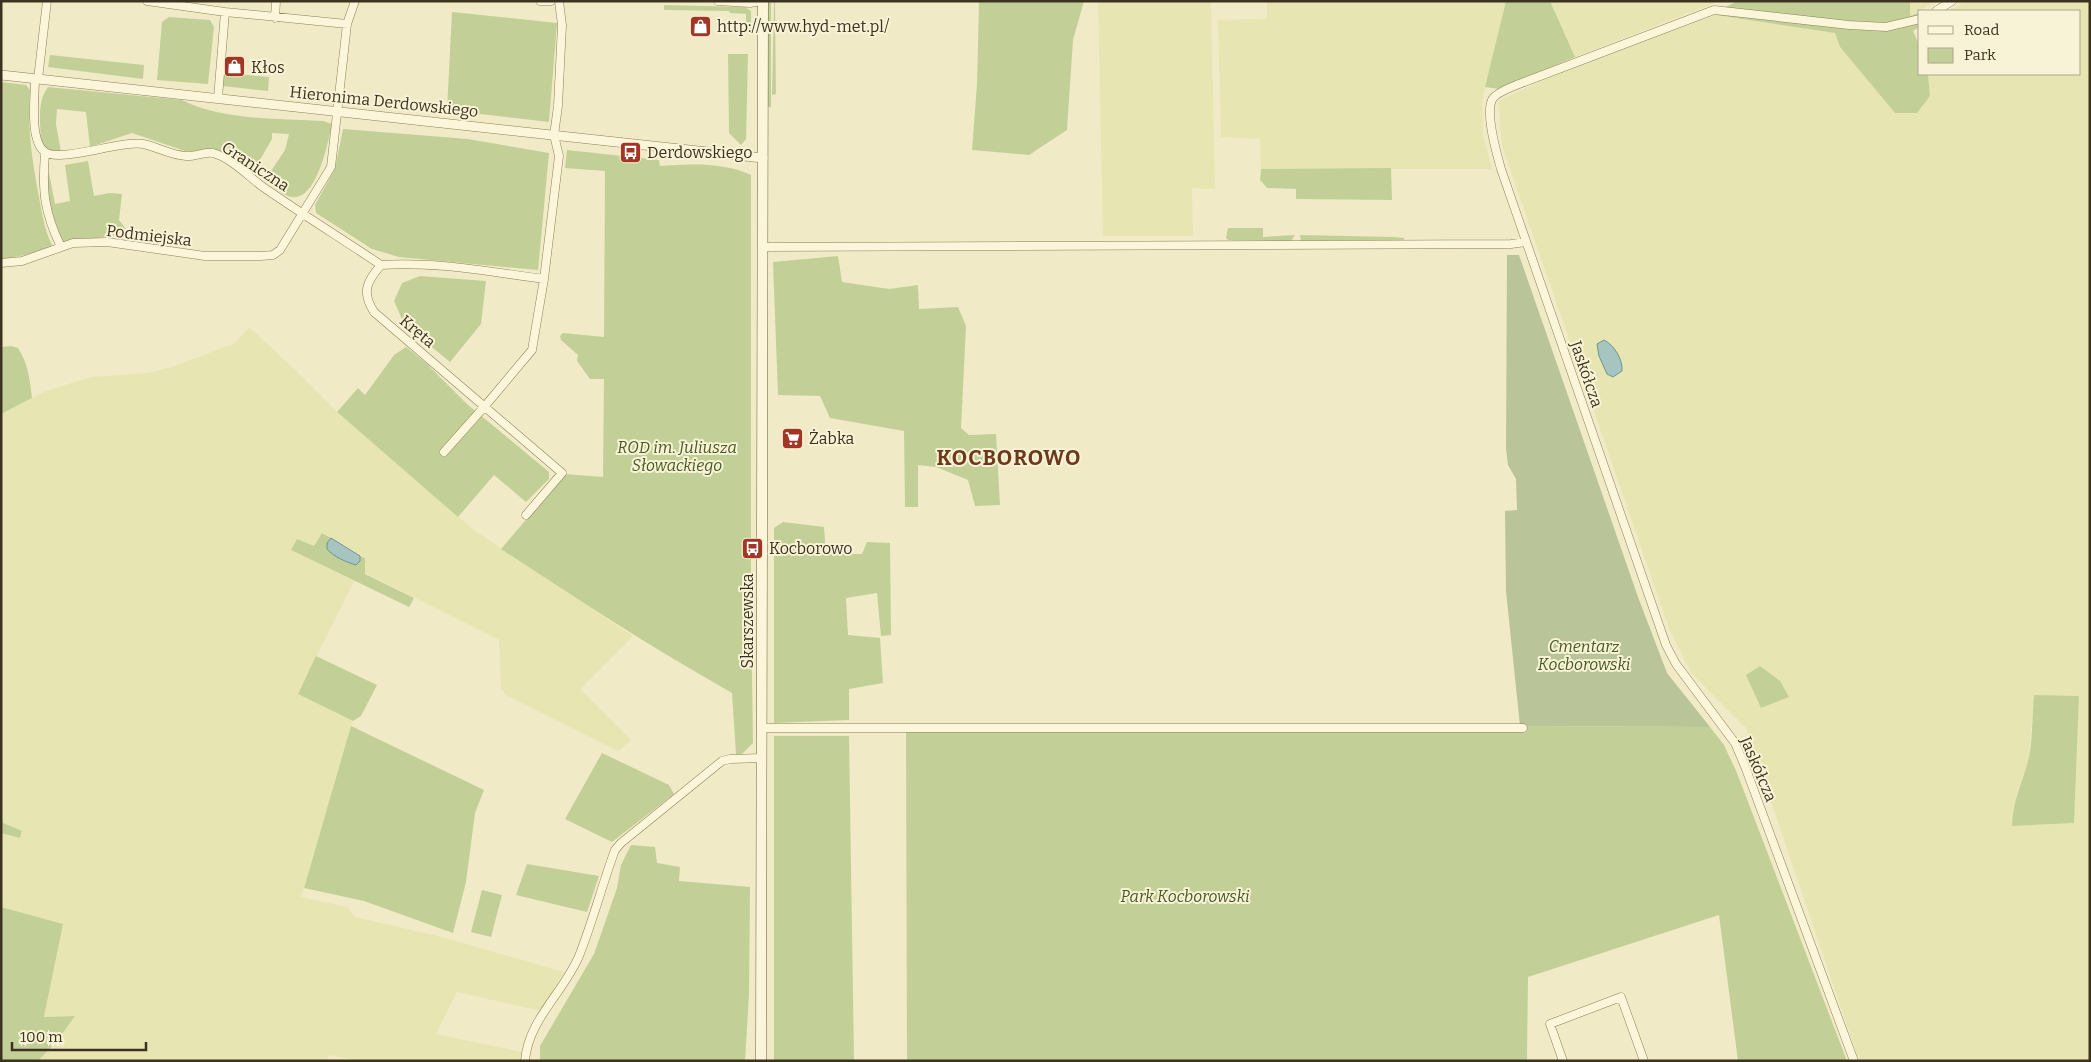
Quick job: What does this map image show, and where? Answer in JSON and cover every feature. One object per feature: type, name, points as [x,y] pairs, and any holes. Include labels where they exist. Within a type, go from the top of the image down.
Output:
[{"type":"main road","name":"Skarszewska","points":[[761,1061],[762,1]]},
{"type":"street","points":[[46,1],[34,115],[37,142],[45,153],[43,186],[50,223],[61,247]]},
{"type":"street","points":[[147,1],[275,18],[346,24]]},
{"type":"street","points":[[275,18],[276,1]]},
{"type":"street","points":[[355,1],[346,24],[332,167],[303,213],[381,265],[403,263],[455,267],[544,279]]},
{"type":"street","points":[[540,1],[551,1]]},
{"type":"street","points":[[444,452],[532,350],[544,279],[559,156],[554,135],[558,106],[562,25],[559,1]]},
{"type":"street","points":[[718,1],[750,3],[762,1]]},
{"type":"street","points":[[1938,10],[1952,1]]},
{"type":"street","name":"Jaskółcza","points":[[1854,1061],[1746,768],[1735,743],[1676,664],[1666,644],[1526,242],[1492,137],[1490,108],[1492,99],[1496,96],[1532,79],[1714,10],[1849,25],[1886,26],[1918,19]]},
{"type":"street","points":[[218,98],[224,12]]},
{"type":"street","name":"Hieronima Derdowskiego","points":[[1,75],[763,158]]},
{"type":"street","name":"Graniczna","points":[[45,153],[88,152],[122,145],[142,144],[168,154],[188,156],[212,153],[233,164],[303,213]]},
{"type":"street","name":"Podmiejska","points":[[1,263],[22,261],[73,243],[107,242],[206,256],[273,255],[280,250],[303,213]]},
{"type":"street","points":[[763,247],[1511,244],[1526,242]]},
{"type":"street","name":"Kręta","points":[[381,265],[371,277],[367,288],[366,300],[374,312],[562,473],[526,515]]},
{"type":"street","points":[[762,728],[1522,728]]},
{"type":"street","points":[[525,1061],[530,1038],[579,956],[615,850],[621,843],[722,761],[762,758]]},
{"type":"street","points":[[1563,1061],[1550,1024],[1620,997],[1644,1061]]},
{"type":"green space","points":[[768,1],[771,1],[771,107],[768,107]]},
{"type":"green space","points":[[774,1],[776,94],[772,95]]},
{"type":"green space","points":[[979,1],[1084,1],[1073,40],[1067,130],[1029,155],[972,150],[977,84]]},
{"type":"green space","points":[[1098,1],[1211,1],[1215,189],[1192,188],[1193,236],[1103,236]]},
{"type":"green space","points":[[1267,1],[1506,1],[1482,101],[1483,135],[1492,169],[1261,169],[1260,139],[1221,137],[1218,20],[1267,19]]},
{"type":"green space","points":[[1506,1],[1550,1],[1575,57],[1500,89],[1485,87]]},
{"type":"green space","points":[[1550,1],[1720,1],[1575,57]]},
{"type":"green space","points":[[1738,1],[1910,1],[1910,16],[1918,13],[1918,17],[1887,23],[1833,21],[1725,7]]},
{"type":"green space","points":[[1910,1],[1937,1],[1918,10],[1910,16]]},
{"type":"green space","points":[[1965,1],[2090,1],[2090,1061],[1859,1061],[1746,728],[1691,673],[1670,631],[1502,146],[1498,101],[1578,64],[1716,15],[1835,33],[1840,47],[1895,113],[1930,96],[1928,75],[2081,75],[2081,10],[1951,10]],"holes":[[[2034,695],[2073,823],[2012,826],[2017,791],[2028,764]]]},
{"type":"green space","points":[[664,5],[745,7],[751,11],[751,31],[746,30],[746,14],[730,13],[729,11],[664,10]]},
{"type":"green space","points":[[452,12],[557,23],[549,122],[447,110]]},
{"type":"green space","points":[[1735,14],[1834,27],[1918,21],[1918,28],[1913,31],[1918,42],[1918,75],[1928,75],[1930,96],[1917,113],[1895,113],[1840,47],[1835,33],[1716,15]]},
{"type":"green space","points":[[169,17],[210,20],[214,27],[208,84],[157,80],[162,22]]},
{"type":"green space","points":[[728,54],[748,54],[746,139],[741,145],[729,133]]},
{"type":"green space","points":[[50,55],[144,65],[143,79],[48,67]]},
{"type":"green space","points":[[224,73],[269,77],[268,91],[223,86]]},
{"type":"green space","points":[[1,82],[26,85],[30,90],[29,117],[32,157],[44,221],[52,245],[48,250],[1,260]]},
{"type":"green space","points":[[48,87],[182,100],[215,112],[233,115],[270,119],[323,121],[332,124],[324,158],[313,183],[306,192],[298,197],[288,196],[265,180],[285,150],[289,134],[272,133],[272,139],[253,172],[217,151],[185,151],[132,133],[90,147],[86,112],[57,109],[56,124],[61,152],[47,151],[41,145],[40,115],[44,93]]},
{"type":"green space","points":[[343,129],[468,139],[549,153],[538,270],[399,257],[372,249],[316,213],[315,205],[335,169]]},
{"type":"green space","name":"ROD im. Juliusza Słowackiego","points":[[567,150],[659,160],[660,166],[718,166],[751,175],[751,606],[753,743],[742,754],[736,754],[732,693],[586,605],[501,549],[565,474],[603,477],[604,379],[590,379],[577,361],[578,355],[561,340],[560,336],[563,333],[604,337],[605,171],[565,168]]},
{"type":"green space","points":[[88,161],[94,196],[110,193],[122,194],[119,220],[126,229],[116,235],[66,243],[60,239],[52,222],[48,200],[49,173],[55,204],[70,201],[65,165]]},
{"type":"green space","points":[[1391,168],[1392,200],[1296,199],[1296,189],[1267,188],[1260,180],[1261,169]]},
{"type":"green space","points":[[1228,228],[1263,228],[1263,237],[1295,235],[1291,241],[1228,240],[1226,238]]},
{"type":"green space","points":[[1300,235],[1405,238],[1402,241],[1301,241]]},
{"type":"green space","name":"Cmentarz Kocborowski","points":[[1507,255],[1519,255],[1638,597],[1667,673],[1710,727],[1520,726],[1506,591],[1505,511],[1517,510],[1516,479],[1508,465],[1506,448]]},
{"type":"green space","points":[[838,256],[842,282],[889,289],[918,285],[919,309],[958,307],[966,326],[961,428],[969,435],[996,434],[1000,505],[975,506],[968,480],[936,467],[918,465],[918,507],[905,507],[904,431],[830,418],[820,396],[778,395],[773,262]]},
{"type":"green space","points":[[420,276],[486,281],[481,324],[450,362],[404,324],[394,301],[402,283]]},
{"type":"green space","points":[[249,327],[337,412],[474,530],[633,636],[580,689],[631,740],[618,751],[506,695],[501,689],[499,640],[365,573],[365,558],[323,533],[314,546],[291,550],[354,581],[298,693],[353,721],[301,897],[347,907],[355,917],[442,937],[564,972],[541,1011],[457,992],[436,1034],[522,1052],[522,1061],[362,1061],[329,1055],[326,1061],[38,1061],[57,1041],[74,1016],[44,1017],[63,924],[1,907],[1,833],[19,838],[22,832],[1,822],[1,414],[46,391],[91,377],[148,373],[172,367],[235,343]]},
{"type":"green space","points":[[11,346],[18,348],[24,360],[32,398],[1,414],[1,347]]},
{"type":"green space","points":[[406,347],[427,364],[467,404],[549,472],[549,479],[526,502],[494,475],[458,517],[337,412],[358,388],[365,395],[394,355]]},
{"type":"green space","points":[[783,522],[824,527],[826,554],[862,554],[867,542],[890,543],[891,635],[881,636],[877,593],[846,598],[848,635],[880,638],[883,683],[849,689],[849,720],[774,723],[774,528]]},
{"type":"green space","points":[[322,533],[331,538],[327,543],[332,554],[356,565],[360,561],[360,556],[365,558],[365,574],[414,598],[409,607],[291,550],[297,539],[314,546]]},
{"type":"green space","points":[[316,656],[377,685],[361,716],[353,721],[298,694]]},
{"type":"green space","points":[[1760,666],[1780,681],[1789,697],[1761,708],[1746,675]]},
{"type":"green space","points":[[2034,695],[2079,696],[2074,823],[2012,826],[2015,802],[2029,757]]},
{"type":"green space","points":[[351,726],[484,790],[475,813],[466,882],[453,933],[364,901],[304,888]]},
{"type":"green space","name":"Park Kocborowski","points":[[1520,726],[1710,727],[1724,745],[1737,773],[1847,1061],[1738,1061],[1719,915],[1528,977],[1527,1061],[907,1061],[906,732]]},
{"type":"green space","points":[[774,736],[849,736],[854,1061],[774,1061]]},
{"type":"green space","points":[[602,753],[669,785],[674,794],[612,842],[565,819]]},
{"type":"green space","points":[[1,822],[22,831],[20,838],[1,833]]},
{"type":"green space","points":[[631,845],[655,847],[657,863],[680,867],[679,881],[750,887],[749,995],[745,1061],[540,1061],[540,1046],[594,954],[617,888],[621,865]]},
{"type":"green space","points":[[527,864],[599,876],[587,912],[516,895]]},
{"type":"green space","points":[[482,890],[502,895],[491,937],[471,932]]},
{"type":"green space","points":[[1,907],[63,924],[44,1017],[75,1016],[57,1041],[38,1061],[1,1061]]},
{"type":"water","points":[[1604,340],[1614,349],[1622,366],[1622,371],[1613,377],[1607,374],[1599,356],[1597,344]]},
{"type":"water","points":[[331,538],[360,556],[360,561],[356,565],[344,561],[333,554],[327,549],[327,543]]},
{"type":"place","name":"http://www.hyd-met.pl/","points":[[701,26]]},
{"type":"place","name":"Kłos","points":[[235,67]]},
{"type":"place","name":"Derdowskiego","points":[[631,152]]},
{"type":"place","name":"Żabka","points":[[793,438]]},
{"type":"place","name":"Kocborowo","points":[[753,548]]},
{"type":"district","name":"KOCBOROWO","points":[[1009,458]]}]
